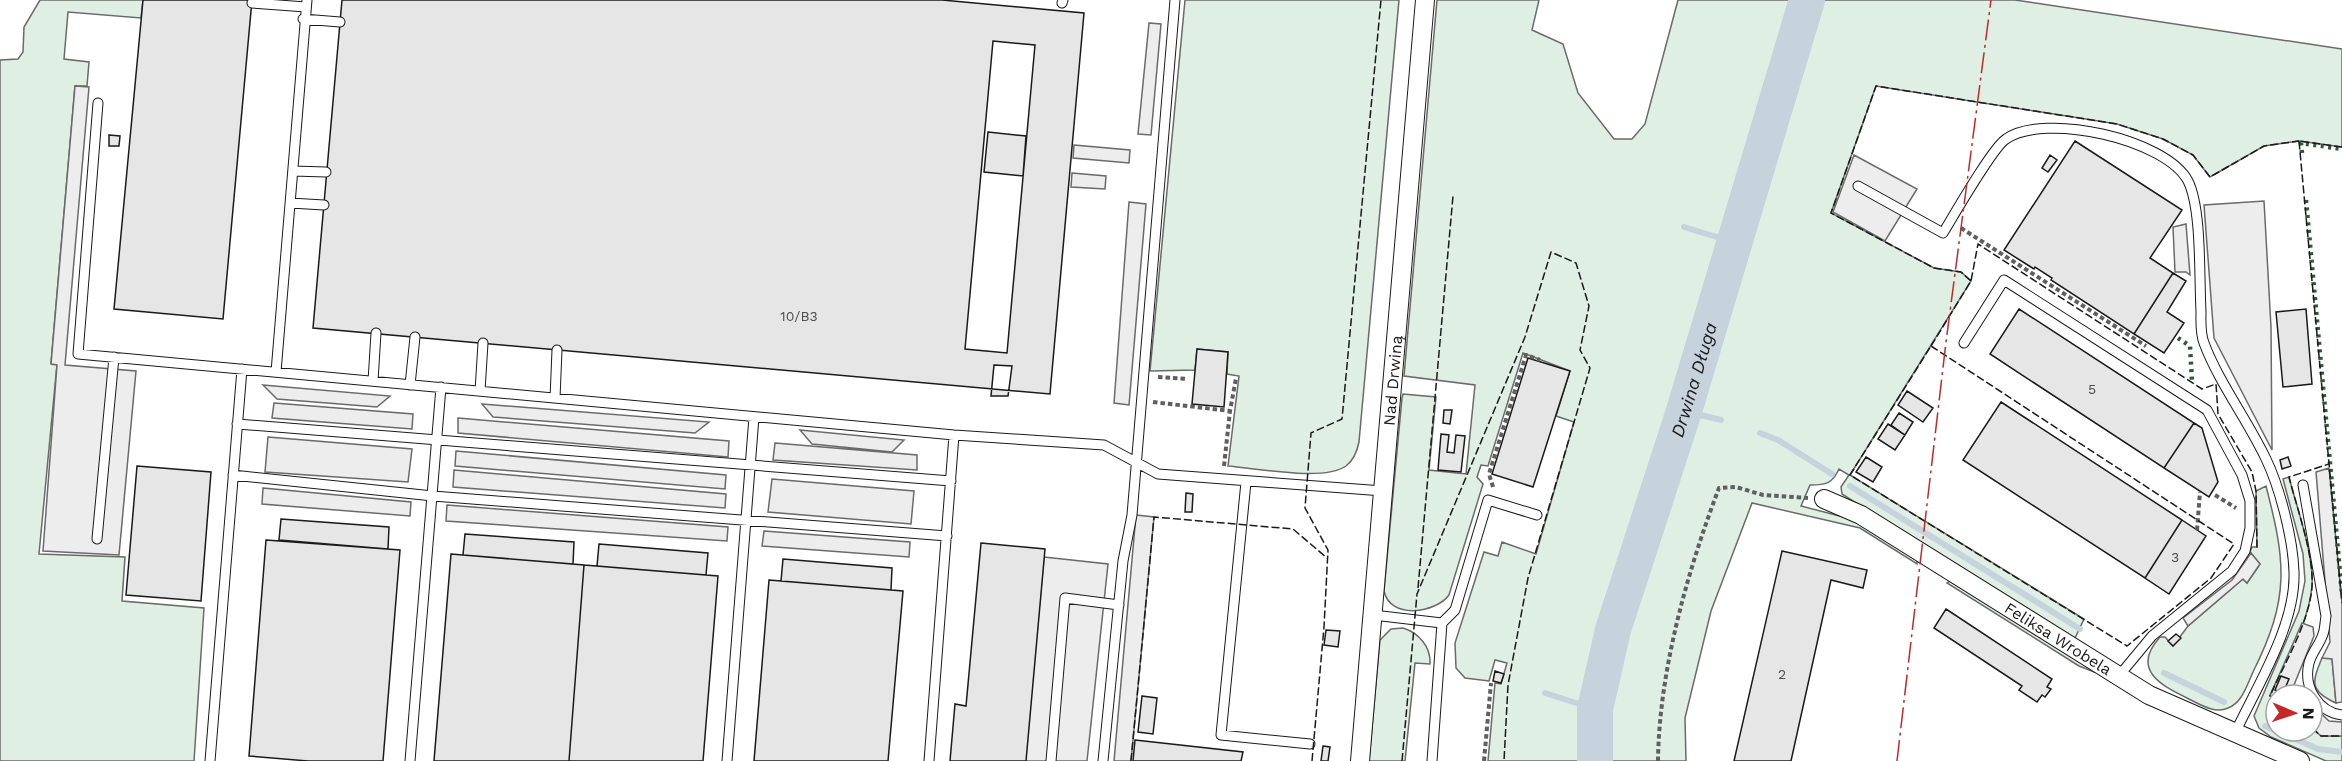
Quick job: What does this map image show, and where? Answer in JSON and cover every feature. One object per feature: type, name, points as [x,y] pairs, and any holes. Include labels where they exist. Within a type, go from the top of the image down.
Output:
[{"type":"street","name":"Nad Drwiną","points":[[1360,761],[1425,0]]},
{"type":"street","name":"Feliksa Wrobela","points":[[1824,499],[1871,520],[2149,695],[2300,761]]},
{"type":"lane","points":[[1103,761],[1119,605],[1132,515],[1142,376],[1176,0]]},
{"type":"lane","points":[[252,3],[306,4],[276,372]]},
{"type":"lane","points":[[303,19],[340,22]]},
{"type":"lane","points":[[98,103],[78,354],[954,435],[1104,446],[1158,474],[1383,491]]},
{"type":"lane","points":[[1858,186],[1943,233],[2004,139],[2023,130],[2044,127],[2071,129],[2128,141],[2164,156],[2177,166],[2188,181],[2195,215],[2202,339],[2273,475],[2292,554],[2293,596],[2282,633],[2235,733]]},
{"type":"lane","points":[[293,171],[326,172]]},
{"type":"lane","points":[[290,203],[324,205]]},
{"type":"lane","points":[[1964,343],[2004,280],[2207,410],[2242,475],[2250,501],[2245,550],[2232,571],[2152,636],[2118,677]]},
{"type":"lane","points":[[372,381],[376,333]]},
{"type":"lane","points":[[410,384],[415,337]]},
{"type":"lane","points":[[480,391],[483,343]]},
{"type":"lane","points":[[555,398],[557,350]]},
{"type":"lane","points":[[98,539],[114,357]]},
{"type":"lane","points":[[210,761],[242,369]]},
{"type":"lane","points":[[410,761],[441,387]]},
{"type":"lane","points":[[727,761],[754,417]]},
{"type":"lane","points":[[237,424],[951,482]]},
{"type":"lane","points":[[929,761],[954,435]]},
{"type":"lane","points":[[233,475],[433,496],[946,536]]},
{"type":"lane","points":[[1246,482],[1221,735],[1310,744]]},
{"type":"lane","points":[[2303,484],[2326,616],[2323,635],[2308,665],[2308,685],[2317,702],[2333,714],[2342,715]]},
{"type":"lane","points":[[1432,761],[1442,623],[1455,610],[1488,500],[1537,515]]},
{"type":"lane","points":[[1052,761],[1065,598],[1119,605]]},
{"type":"lane","points":[[1372,615],[1442,623]]},
{"type":"path","points":[[1951,221],[2146,346]]},
{"type":"path","points":[[1488,500],[1493,486],[1489,474],[1526,356],[1540,360]]},
{"type":"path","points":[[1142,376],[1188,379]]},
{"type":"path","points":[[1224,469],[1236,378]]},
{"type":"path","points":[[1152,402],[1230,411]]},
{"type":"path","points":[[1658,761],[1663,690],[1687,586],[1719,489],[1736,487],[1763,495],[1824,499]]},
{"type":"path","points":[[2197,530],[2200,492]]},
{"type":"path","points":[[2215,495],[2250,516]]},
{"type":"path","points":[[1484,761],[1491,683]]},
{"type":"green space","points":[[40,0],[143,0],[141,18],[68,12],[64,59],[89,62],[87,86],[75,86],[51,363],[57,364],[39,554],[125,557],[122,601],[204,608],[194,761],[0,761],[0,60],[18,59],[23,52],[24,27]]},
{"type":"green space","points":[[1185,0],[1399,0],[1359,442],[1351,461],[1335,471],[1306,474],[1228,466],[1239,376],[1227,374],[1228,352],[1197,349],[1195,370],[1150,371]]},
{"type":"green space","points":[[1437,0],[1539,0],[1532,30],[1563,44],[1578,93],[1614,139],[1632,139],[1645,124],[1678,0],[2015,0],[2342,49],[2342,147],[2299,141],[2264,146],[2210,177],[2193,155],[2163,139],[2117,124],[1876,86],[1831,213],[1934,268],[1961,272],[1971,281],[1850,475],[2084,619],[2075,638],[2071,639],[1842,494],[1841,487],[1849,475],[1839,469],[1828,483],[1810,485],[1801,506],[1855,520],[1917,559],[1917,564],[1860,528],[1752,503],[1711,611],[1685,718],[1686,761],[1488,761],[1495,683],[1501,684],[1507,663],[1495,660],[1489,681],[1465,678],[1456,668],[1455,643],[1484,552],[1498,556],[1502,542],[1536,554],[1574,422],[1556,416],[1570,371],[1523,353],[1488,466],[1481,465],[1477,477],[1483,484],[1449,595],[1434,606],[1414,611],[1404,610],[1388,600],[1384,591],[1403,394],[1436,397],[1429,470],[1466,474],[1475,385],[1404,376]]},
{"type":"green space","points":[[2289,477],[2308,546],[2312,586],[2306,614],[2289,656],[2276,683],[2268,683],[2299,611],[2305,581],[2303,554],[2283,479]]},
{"type":"green space","points":[[2266,486],[2278,537],[2281,580],[2279,601],[2265,646],[2244,693],[2233,706],[2223,710],[2213,709],[2179,694],[2160,682],[2153,676],[2148,659],[2160,637],[2165,637],[2173,646],[2188,626],[2243,579],[2247,583],[2260,564],[2250,552],[2252,547],[2257,547],[2256,491]]},
{"type":"green space","points":[[1950,581],[2093,669],[2094,672],[2079,666],[1947,583]]},
{"type":"green space","points":[[1403,628],[1414,633],[1426,646],[1430,664],[1415,663],[1405,761],[1369,761],[1380,640],[1391,629]]},
{"type":"green space","points":[[2322,658],[2332,658],[2336,703],[2324,696],[2324,683],[2315,683]]},
{"type":"green space","points":[[2264,693],[2264,732],[2259,728],[2254,716]]},
{"type":"green space","points":[[2324,736],[2342,736],[2342,761],[2326,761],[2285,743],[2324,743]]},
{"type":"shaded area","points":[[1149,23],[1161,24],[1151,135],[1138,134]]},
{"type":"shaded area","points":[[75,86],[89,87],[65,365],[136,371],[119,555],[43,551],[57,365],[51,364]]},
{"type":"shaded area","points":[[1074,145],[1130,150],[1129,163],[1073,158]]},
{"type":"shaded area","points":[[1854,155],[1917,189],[1885,241],[1833,212]]},
{"type":"shaded area","points":[[1072,173],[1106,176],[1105,189],[1071,187]]},
{"type":"shaded area","points":[[2264,201],[2271,327],[2272,450],[2214,338],[2204,205]]},
{"type":"shaded area","points":[[1129,202],[1146,204],[1129,405],[1114,403]]},
{"type":"shaded area","points":[[2186,224],[2190,275],[2186,272],[2175,272],[2173,227]]},
{"type":"shaded area","points":[[263,385],[390,396],[377,407],[277,399]]},
{"type":"shaded area","points":[[274,403],[413,414],[412,429],[272,418]]},
{"type":"shaded area","points":[[482,404],[709,422],[695,433],[493,417]]},
{"type":"shaded area","points":[[458,418],[729,441],[728,457],[458,433]]},
{"type":"shaded area","points":[[800,430],[904,440],[892,452],[812,444]]},
{"type":"shaded area","points":[[268,437],[412,449],[408,482],[265,472]]},
{"type":"shaded area","points":[[775,443],[917,455],[917,470],[773,460]]},
{"type":"shaded area","points":[[456,451],[726,475],[725,489],[455,466]]},
{"type":"shaded area","points":[[2329,468],[2342,603],[2342,702],[2336,703],[2332,659],[2322,658],[2330,642],[2316,472]]},
{"type":"shaded area","points":[[454,470],[726,494],[725,508],[453,487]]},
{"type":"shaded area","points":[[772,479],[914,491],[911,524],[768,512]]},
{"type":"shaded area","points":[[263,488],[411,502],[410,516],[262,504]]},
{"type":"shaded area","points":[[447,505],[728,527],[727,541],[446,521]]},
{"type":"shaded area","points":[[1136,515],[1154,517],[1131,761],[1114,761]]},
{"type":"shaded area","points":[[764,531],[910,542],[909,557],[762,546]]},
{"type":"shaded area","points":[[2251,553],[2260,564],[2247,583],[2243,579],[2188,626],[2183,618],[2232,580]]},
{"type":"shaded area","points":[[1044,557],[1108,564],[1087,761],[1025,761]]},
{"type":"shaded area","points":[[2302,623],[2313,627],[2314,636],[2295,683],[2276,683]]},
{"type":"shaded area","points":[[2324,716],[2329,721],[2342,722],[2342,736],[2324,736]]},
{"type":"building","points":[[143,0],[252,0],[223,319],[114,309]]},
{"type":"building","points":[[342,0],[942,0],[1084,13],[1050,394],[313,328]],"holes":[[[993,41],[1035,45],[1007,353],[965,349]]]},
{"type":"building","points":[[988,132],[1026,136],[1023,176],[984,172]]},
{"type":"building","points":[[109,135],[120,136],[119,146],[109,146]]},
{"type":"building","points":[[2075,141],[2182,210],[2150,258],[2173,273],[2134,334],[2035,267],[2034,269],[2004,250]]},
{"type":"building","points":[[2050,155],[2057,160],[2048,172],[2042,168]]},
{"type":"building","points":[[2173,273],[2186,281],[2167,312],[2184,323],[2164,353],[2134,334]]},
{"type":"building","points":[[2019,309],[2194,423],[2164,468],[1990,354]]},
{"type":"building","points":[[2306,309],[2312,384],[2283,387],[2276,312]]},
{"type":"building","points":[[1197,349],[1228,352],[1224,407],[1192,404]]},
{"type":"building","points":[[1528,358],[1570,371],[1533,487],[1492,474]]},
{"type":"building","points":[[994,365],[1012,366],[1008,396],[991,396]]},
{"type":"building","points":[[1907,391],[1933,408],[1923,422],[1898,405]]},
{"type":"building","points":[[2001,402],[2182,520],[2145,578],[1963,460]]},
{"type":"building","points":[[1444,410],[1452,410],[1450,424],[1443,423]]},
{"type":"building","points":[[1899,413],[1913,422],[1905,435],[1891,425]]},
{"type":"building","points":[[2194,423],[2202,428],[2218,482],[2209,497],[2164,468]]},
{"type":"building","points":[[1888,424],[1905,435],[1895,450],[1878,439]]},
{"type":"building","points":[[1441,434],[1449,435],[1447,452],[1454,453],[1456,435],[1465,436],[1461,472],[1438,470]]},
{"type":"building","points":[[1866,457],[1882,467],[1873,482],[1856,472]]},
{"type":"building","points":[[2288,457],[2291,466],[2282,469],[2280,460]]},
{"type":"building","points":[[137,466],[211,472],[201,601],[126,595]]},
{"type":"building","points":[[1186,493],[1193,494],[1192,512],[1185,512]]},
{"type":"building","points":[[281,519],[389,527],[388,549],[279,540]]},
{"type":"building","points":[[2182,520],[2206,536],[2169,594],[2145,578]]},
{"type":"building","points":[[465,534],[574,542],[573,564],[463,555]]},
{"type":"building","points":[[266,540],[400,550],[383,761],[308,761],[249,756]]},
{"type":"building","points":[[981,543],[1045,549],[1026,761],[950,761],[955,704],[966,706]]},
{"type":"building","points":[[599,544],[708,553],[706,575],[597,566]]},
{"type":"building","points":[[1782,551],[1867,570],[1863,588],[1831,580],[1791,761],[1734,761]]},
{"type":"building","points":[[451,554],[584,565],[569,761],[434,761]]},
{"type":"building","points":[[783,559],[892,568],[891,590],[781,581]]},
{"type":"building","points":[[584,565],[718,576],[703,761],[569,761]]},
{"type":"building","points":[[769,580],[903,591],[888,761],[754,761]]},
{"type":"building","points":[[1946,609],[2052,679],[2047,687],[2051,689],[2045,697],[2042,695],[2037,702],[2019,690],[2022,686],[1934,628]]},
{"type":"building","points":[[1326,630],[1340,631],[1338,647],[1324,645]]},
{"type":"building","points":[[2176,634],[2181,638],[2173,646],[2168,641]]},
{"type":"building","points":[[1495,671],[1504,674],[1501,683],[1493,681]]},
{"type":"building","points":[[2281,676],[2289,679],[2287,683],[2278,683]]},
{"type":"building","points":[[1142,696],[1157,698],[1153,734],[1138,732]]},
{"type":"building","points":[[1135,740],[1243,752],[1241,761],[1133,761]]},
{"type":"building","points":[[1323,746],[1330,747],[1328,761],[1321,761]]},
{"type":"waterway","name":"Drwina Długa","points":[[1595,761],[1595,709],[1613,630],[1684,411],[1807,0]]},
{"type":"waterway","points":[[1684,227],[1733,242]]},
{"type":"waterway","points":[[1684,411],[1721,420]]},
{"type":"waterway","points":[[1760,433],[1778,440],[1832,474]]},
{"type":"waterway","points":[[1850,486],[2080,629]]},
{"type":"waterway","points":[[2164,673],[2224,702]]},
{"type":"waterway","points":[[1545,693],[1595,709]]},
{"type":"waterway","points":[[2304,743],[2318,749],[2342,752]]},
{"type":"hedge","points":[[2302,153],[2301,143],[2342,149]]},
{"type":"hedge","points":[[2306,200],[2342,594]]},
{"type":"hedge","points":[[2178,338],[2190,346],[2192,381]]},
{"type":"fence","points":[[1312,761],[1324,627],[1328,550],[1305,508],[1311,433],[1342,419],[1381,0]]},
{"type":"fence","points":[[1971,281],[1961,272],[1934,268],[1831,213],[1876,86],[2117,124],[2163,139],[2193,155],[2210,177],[2264,146],[2299,141]]},
{"type":"fence","points":[[2342,147],[2299,141],[2342,603]]},
{"type":"fence","points":[[1418,588],[1453,196]]},
{"type":"fence","points":[[1931,346],[1971,281],[1978,244],[2202,389],[2216,384],[2218,414],[2252,472],[2256,491],[2257,548]]},
{"type":"fence","points":[[1402,761],[1417,594],[1525,337],[1551,252],[1576,263],[1589,306],[1580,350],[1590,368],[1528,578],[1508,685],[1504,761]]},
{"type":"fence","points":[[1931,346],[2234,544],[2211,578],[2127,646],[1850,475],[1931,346]]},
{"type":"fence","points":[[2276,683],[2296,642],[2310,601],[2312,587],[2308,546],[2289,477],[2329,464]]},
{"type":"fence","points":[[1131,761],[1154,517],[1293,529],[1327,558]]},
{"type":"fence","points":[[2324,736],[2342,736]]},
{"type":"power","points":[[1897,761],[1946,342],[1991,0]]}]
